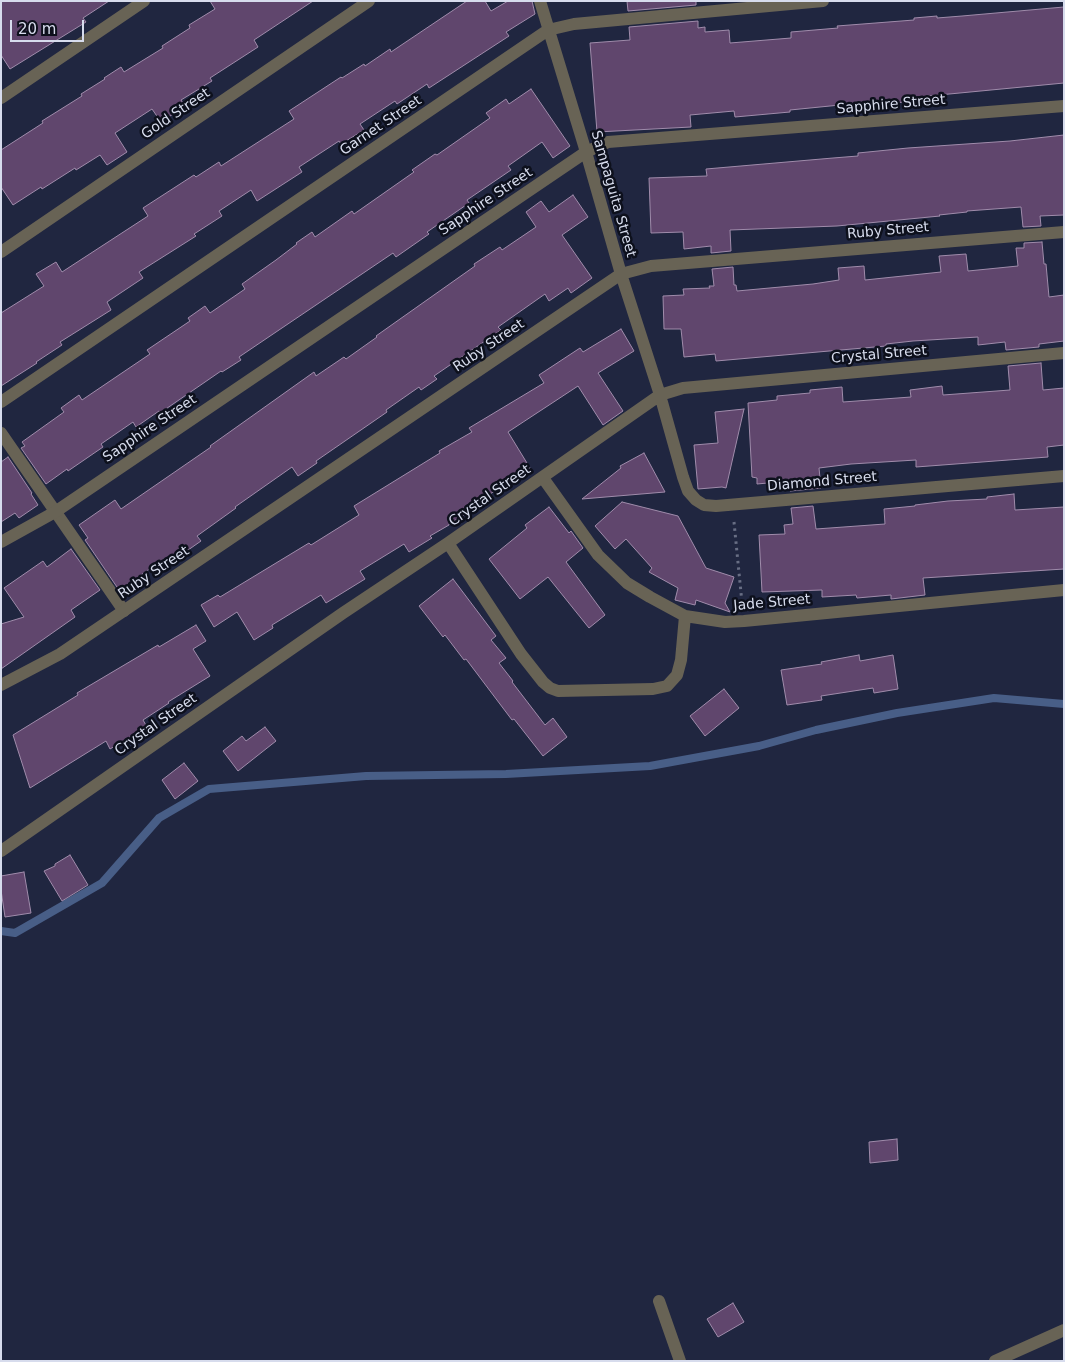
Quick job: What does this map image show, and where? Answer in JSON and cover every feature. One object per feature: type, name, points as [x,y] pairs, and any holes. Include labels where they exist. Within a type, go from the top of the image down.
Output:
[{"type":"street","points":[[1,98],[144,1]]},
{"type":"street","name":"Gold Street","points":[[1,252],[369,1]]},
{"type":"street","name":"Sampaguita Street","points":[[540,1],[621,274],[660,395]]},
{"type":"street","name":"Garnet Street","points":[[1,402],[548,30],[574,24],[823,1]]},
{"type":"street","name":"Sapphire Street","points":[[1,542],[55,512],[586,152],[608,142],[1064,106]]},
{"type":"street","name":"Ruby Street","points":[[1,685],[60,654],[621,274],[650,266],[1064,232]]},
{"type":"street","name":"Crystal Street","points":[[1,851],[343,613],[543,478],[660,395],[683,388],[1064,353]]},
{"type":"street","name":"Diamond Street","points":[[660,395],[688,491],[696,500],[704,505],[716,506],[1064,476]]},
{"type":"street","points":[[1,432],[124,611]]},
{"type":"street","name":"Jade Street","points":[[543,478],[598,554],[626,583],[685,616],[725,622],[744,621],[1064,590]]},
{"type":"street","points":[[448,543],[522,654],[543,682],[558,692],[653,689],[667,686],[676,676],[680,660],[685,616]]},
{"type":"street","points":[[659,1301],[680,1361]]},
{"type":"street","points":[[995,1361],[1064,1330]]},
{"type":"path","points":[[732,504],[744,621]]},
{"type":"building","points":[[1,1],[109,1],[83,18],[86,22],[10,69],[1,55]]},
{"type":"building","points":[[210,1],[313,1],[254,40],[258,47],[210,78],[212,81],[181,100],[185,106],[161,122],[152,109],[115,133],[127,152],[107,165],[100,155],[42,189],[41,187],[13,205],[1,187],[1,150],[43,123],[42,121],[82,96],[81,94],[121,67],[124,72],[163,48],[162,46],[190,28],[189,25],[215,9]]},
{"type":"building","points":[[467,1],[485,1],[491,11],[508,1],[532,1],[535,14],[506,32],[509,36],[429,88],[427,84],[397,104],[395,101],[360,124],[364,130],[341,144],[339,141],[299,167],[302,172],[257,201],[251,190],[219,211],[222,216],[194,234],[196,236],[139,272],[143,278],[107,302],[111,310],[60,342],[62,345],[1,386],[1,313],[44,286],[36,274],[56,262],[62,272],[148,216],[143,208],[194,175],[196,177],[219,162],[221,166],[294,119],[289,111],[341,77],[364,64],[365,66],[390,49],[391,52]]},
{"type":"building","points":[[627,1],[696,1],[696,5],[628,11]]},
{"type":"building","points":[[1064,7],[1064,83],[918,97],[918,101],[892,103],[892,106],[850,108],[850,104],[735,117],[734,111],[690,115],[691,127],[597,132],[590,43],[630,40],[629,27],[698,21],[698,28],[705,27],[705,32],[729,30],[730,43],[791,38],[791,32],[838,28],[837,26],[914,20],[914,18],[937,16],[937,18]]},
{"type":"building","points":[[531,89],[570,146],[553,158],[542,142],[508,166],[511,170],[467,200],[469,203],[427,232],[429,234],[396,257],[393,253],[239,357],[241,360],[136,427],[133,422],[101,444],[103,447],[46,484],[21,448],[25,446],[22,442],[64,412],[61,408],[79,395],[82,400],[150,354],[147,350],[190,321],[188,318],[205,306],[210,313],[245,289],[242,284],[312,232],[315,237],[352,211],[354,214],[414,172],[412,170],[490,118],[486,113],[506,99],[509,104]]},
{"type":"building","points":[[1064,135],[1064,215],[1040,216],[1041,226],[1023,227],[1021,207],[967,211],[940,216],[837,226],[730,230],[731,251],[711,253],[711,246],[684,249],[683,232],[651,233],[649,178],[707,176],[706,169],[858,156],[858,153],[908,148]]},
{"type":"building","points":[[573,195],[588,217],[562,235],[592,278],[571,293],[568,288],[549,301],[545,294],[498,327],[501,330],[434,376],[437,379],[421,390],[419,387],[386,410],[387,412],[316,461],[317,463],[298,476],[292,467],[197,536],[201,541],[171,562],[167,557],[119,590],[85,540],[88,538],[79,525],[115,500],[121,509],[211,447],[314,372],[316,376],[344,357],[346,359],[475,266],[474,264],[500,247],[502,250],[536,227],[526,212],[541,201],[549,212]]},
{"type":"building","points":[[1042,242],[1049,297],[1064,295],[1064,341],[1039,344],[1039,347],[1006,350],[1005,342],[978,345],[978,337],[913,341],[886,344],[886,346],[716,361],[715,354],[684,357],[681,329],[664,329],[663,296],[684,295],[683,289],[710,288],[709,286],[714,286],[712,269],[733,267],[734,285],[736,285],[737,291],[839,280],[838,268],[864,266],[865,280],[941,272],[939,256],[966,254],[968,271],[1018,266],[1016,248],[1024,248],[1024,243]]},
{"type":"building","points":[[621,329],[634,351],[598,373],[623,411],[603,425],[578,386],[508,432],[530,468],[490,494],[492,498],[430,536],[432,538],[409,552],[404,544],[360,571],[365,579],[326,603],[321,595],[272,625],[273,628],[254,640],[237,612],[214,627],[201,605],[218,595],[220,597],[359,515],[354,506],[472,432],[469,428],[544,383],[539,375],[580,348],[583,352]]},
{"type":"building","points":[[1041,363],[1043,390],[1064,388],[1064,445],[1047,447],[1048,457],[916,467],[916,460],[819,468],[821,488],[790,491],[789,481],[757,484],[757,478],[752,477],[748,403],[777,400],[777,396],[810,393],[810,390],[842,387],[843,402],[911,397],[910,390],[942,386],[943,395],[1010,390],[1008,366]]},
{"type":"building","points":[[744,409],[726,488],[698,489],[694,445],[718,443],[715,412]]},
{"type":"building","points":[[644,453],[665,492],[582,499],[621,468],[620,466]]},
{"type":"building","points":[[8,457],[38,505],[19,518],[15,513],[1,522],[1,462]]},
{"type":"building","points":[[1014,494],[1015,510],[1064,507],[1064,569],[923,578],[925,595],[891,599],[891,595],[857,598],[856,595],[822,597],[822,590],[762,592],[759,535],[785,534],[784,525],[793,524],[791,508],[813,506],[816,529],[885,524],[884,509],[948,501],[987,499],[987,497]]},
{"type":"building","points":[[622,502],[678,516],[706,568],[734,577],[725,603],[730,612],[696,600],[695,605],[675,600],[678,588],[649,572],[652,568],[626,539],[615,549],[595,526]]},
{"type":"building","points":[[549,507],[569,533],[571,531],[583,548],[566,562],[605,615],[589,628],[548,577],[520,599],[489,559],[527,528],[525,525]]},
{"type":"building","points":[[71,549],[100,590],[71,610],[75,617],[1,669],[1,624],[24,617],[4,588],[43,561],[47,567]]},
{"type":"building","points":[[453,579],[496,636],[491,640],[506,658],[499,663],[512,682],[545,725],[553,718],[567,737],[543,756],[514,719],[512,720],[466,659],[464,660],[445,635],[443,637],[419,606]]},
{"type":"building","points":[[196,625],[206,641],[193,649],[210,676],[143,720],[147,727],[110,749],[106,741],[30,788],[13,735],[78,695],[77,693]]},
{"type":"building","points":[[859,655],[860,661],[893,655],[898,689],[874,693],[873,688],[821,696],[822,700],[787,705],[781,670],[822,664],[821,662]]},
{"type":"building","points":[[724,689],[739,708],[705,736],[690,716]]},
{"type":"building","points":[[265,727],[276,741],[238,771],[223,751],[242,736],[246,741]]},
{"type":"building","points":[[184,763],[198,781],[175,799],[162,780]]},
{"type":"building","points":[[70,855],[88,885],[62,901],[44,871],[55,866],[55,864]]},
{"type":"building","points":[[24,872],[31,913],[5,917],[1,876]]},
{"type":"building","points":[[897,1139],[898,1160],[870,1163],[869,1142]]},
{"type":"building","points":[[733,1303],[744,1322],[718,1337],[707,1319]]},
{"type":"waterway","points":[[1,931],[15,933],[102,883],[159,818],[209,789],[366,776],[506,774],[650,766],[759,746],[816,730],[897,713],[994,698],[1064,704]]}]
